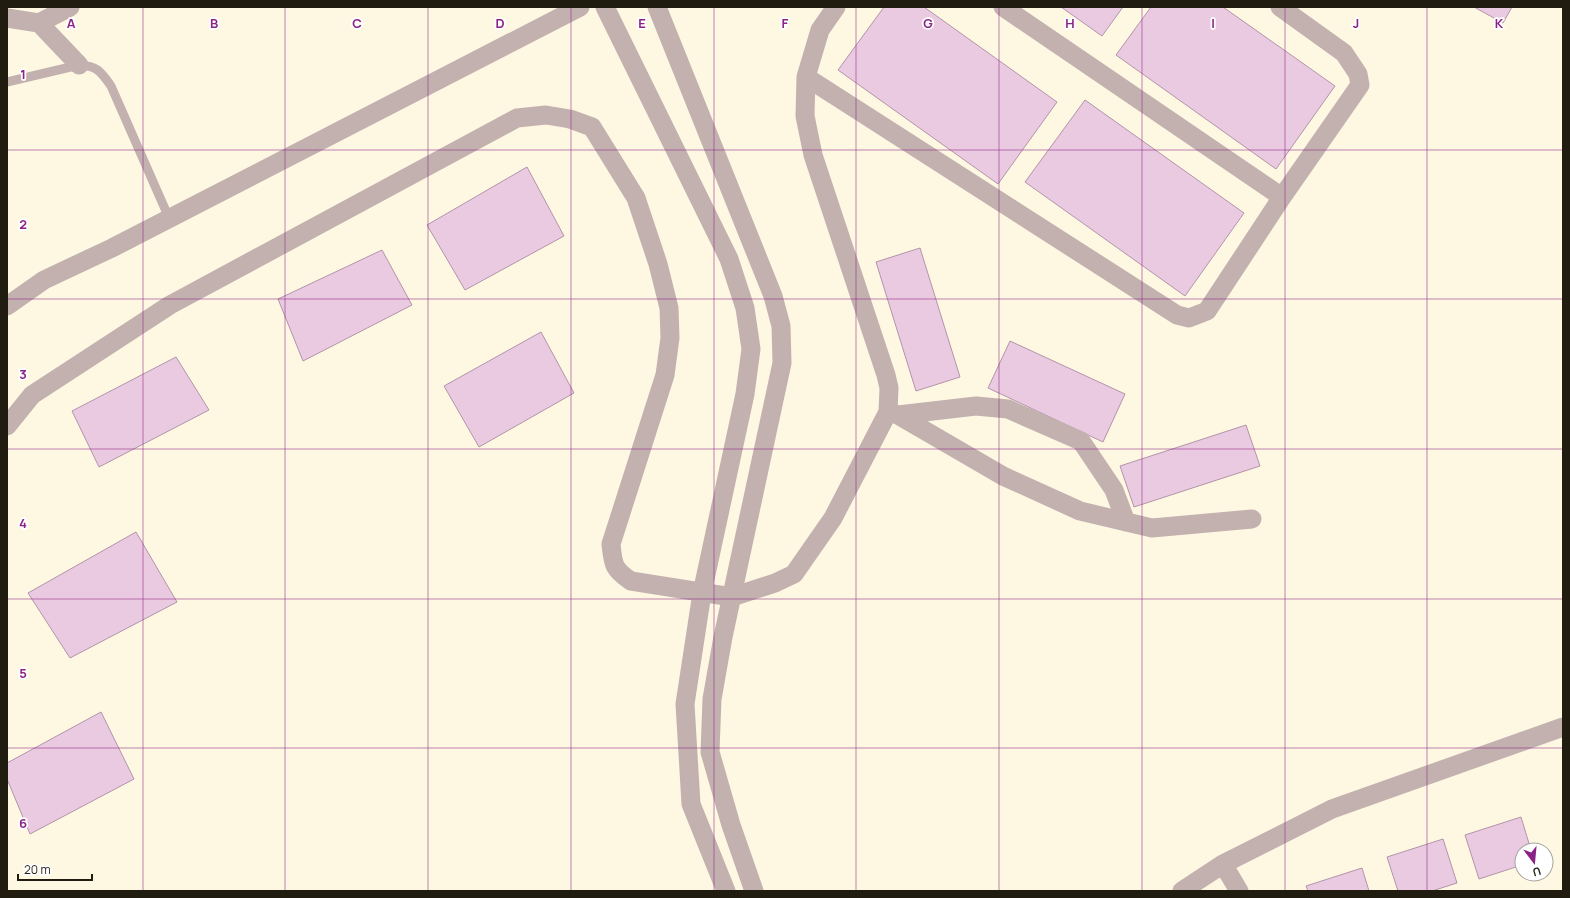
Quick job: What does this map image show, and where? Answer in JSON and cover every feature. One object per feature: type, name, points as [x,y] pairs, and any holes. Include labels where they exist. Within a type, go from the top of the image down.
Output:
[{"type":"street","points":[[7,18],[39,23],[70,7]]},
{"type":"street","points":[[7,306],[44,280],[112,248],[580,7]]},
{"type":"street","points":[[605,7],[729,259],[745,308],[751,349],[745,394],[702,593],[685,704],[691,804],[726,891]]},
{"type":"street","points":[[657,7],[773,296],[780,326],[782,363],[723,637],[712,699],[710,752],[731,825],[754,891]]},
{"type":"street","points":[[7,426],[32,395],[170,305],[517,118],[546,115],[570,119],[592,127],[636,198],[658,264],[669,308],[670,338],[665,375],[611,544],[613,565],[621,575],[631,581],[732,597],[775,583],[794,574],[833,518],[893,413],[886,375],[813,155],[805,116],[806,77],[820,30],[836,7]]},
{"type":"street","points":[[1004,7],[1282,197]]},
{"type":"street","points":[[806,77],[1176,315],[1189,318],[1207,311],[1282,197],[1360,85],[1358,74],[1344,53],[1280,7]]},
{"type":"street","points":[[39,23],[79,65]]},
{"type":"street","points":[[893,413],[976,406],[1008,409],[1081,441],[1114,490],[1126,522]]},
{"type":"street","points":[[893,413],[1010,479],[1080,511],[1152,528],[1252,518]]},
{"type":"street","points":[[1182,891],[1223,864],[1332,809],[1563,727]]},
{"type":"street","points":[[1223,864],[1239,891]]},
{"type":"lane","points":[[7,82],[79,65],[92,66],[102,73],[111,86],[169,218]]},
{"type":"building","points":[[884,7],[924,7],[1057,102],[998,184],[838,70]]},
{"type":"building","points":[[1061,7],[1123,7],[1102,36]]},
{"type":"building","points":[[1151,7],[1223,7],[1335,86],[1276,169],[1116,55]]},
{"type":"building","points":[[1474,7],[1512,7],[1503,23]]},
{"type":"building","points":[[1085,100],[1244,213],[1185,296],[1025,182]]},
{"type":"building","points":[[527,167],[564,236],[465,290],[427,225]]},
{"type":"building","points":[[920,248],[960,377],[916,391],[876,262]]},
{"type":"building","points":[[382,250],[412,305],[303,361],[278,299]]},
{"type":"building","points":[[541,332],[574,393],[479,447],[444,386]]},
{"type":"building","points":[[1010,341],[1125,394],[1103,442],[988,388]]},
{"type":"building","points":[[176,357],[209,410],[99,467],[72,411]]},
{"type":"building","points":[[1246,425],[1260,466],[1134,507],[1120,466]]},
{"type":"building","points":[[136,532],[177,602],[70,658],[28,593]]},
{"type":"building","points":[[101,712],[134,779],[30,834],[7,779],[7,763]]},
{"type":"building","points":[[1521,817],[1529,842],[1514,842],[1514,868],[1479,879],[1465,835]]},
{"type":"building","points":[[1443,839],[1457,883],[1432,891],[1398,891],[1387,857]]},
{"type":"building","points":[[1362,868],[1369,891],[1308,891],[1306,886]]}]
